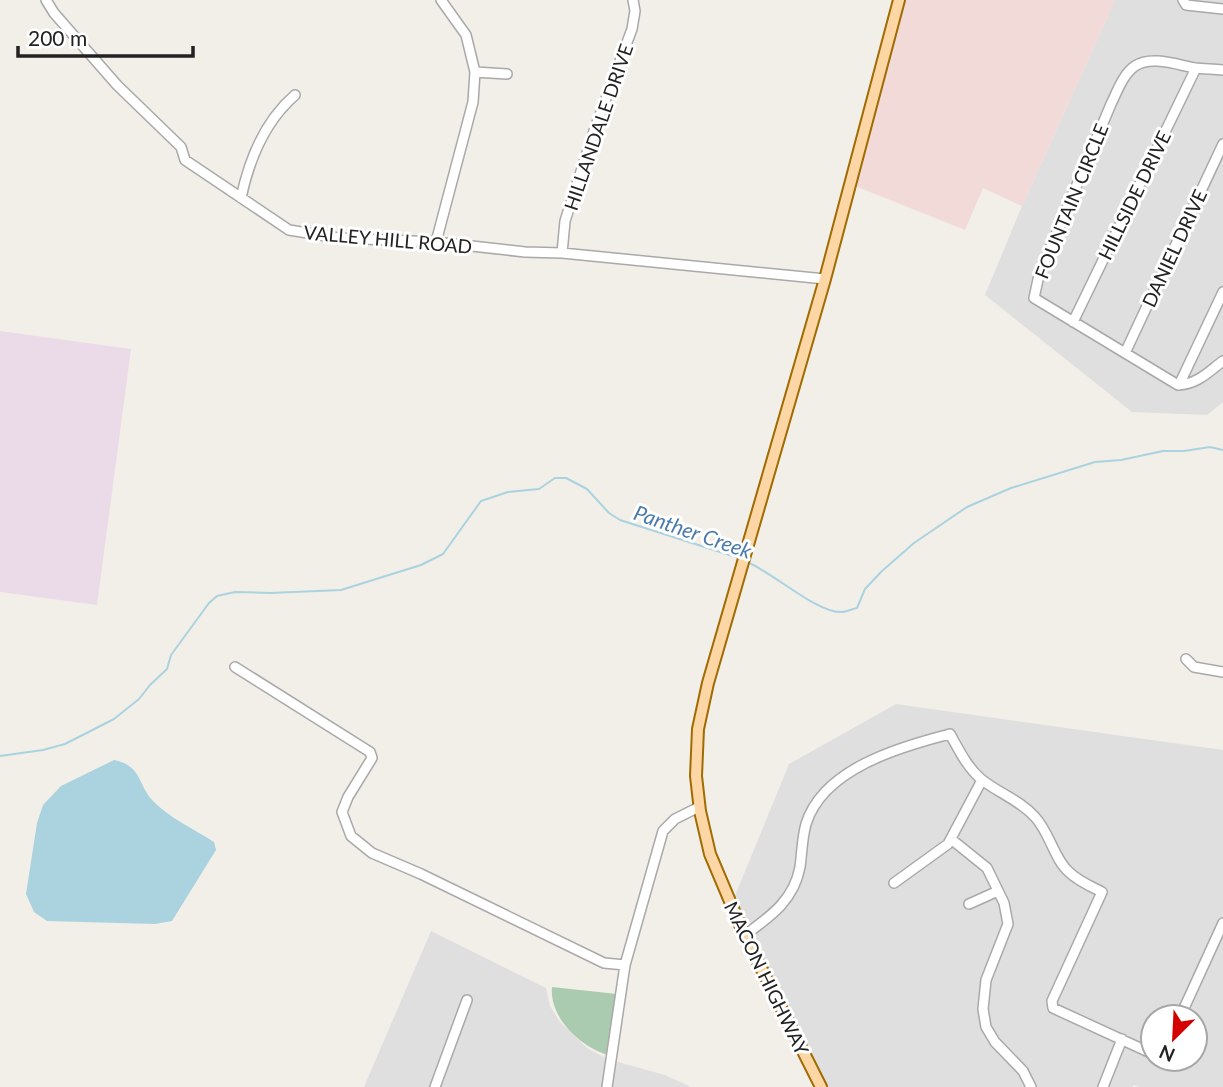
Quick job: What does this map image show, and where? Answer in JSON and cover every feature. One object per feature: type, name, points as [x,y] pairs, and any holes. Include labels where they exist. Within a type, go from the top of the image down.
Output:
[{"type":"main road","name":"MACON HIGHWAY","points":[[821,1087],[715,869],[699,807],[696,751],[708,684],[824,279],[899,0]]},
{"type":"street","name":"VALLEY HILL ROAD","points":[[46,0],[54,13],[117,85],[181,148],[186,160],[289,230],[339,238],[436,242],[824,279]]},
{"type":"street","points":[[436,242],[473,102],[475,72],[466,35],[441,0]]},
{"type":"street","name":"HILLANDALE DRIVE","points":[[562,254],[565,222],[595,128],[632,29],[635,11],[633,0]]},
{"type":"street","points":[[1183,0],[1186,5],[1223,9]]},
{"type":"street","name":"FOUNTAIN CIRCLE","points":[[1179,384],[1034,298],[1035,289],[1121,82],[1135,65],[1173,62],[1196,68],[1223,70]]},
{"type":"street","name":"HILLSIDE DRIVE","points":[[1073,322],[1196,68]]},
{"type":"street","points":[[475,72],[507,74]]},
{"type":"street","points":[[241,198],[248,166],[276,112],[295,94]]},
{"type":"street","name":"DANIEL DRIVE","points":[[1125,352],[1223,144]]},
{"type":"street","points":[[1223,292],[1179,384],[1189,384],[1201,379],[1223,361]]},
{"type":"street","points":[[1186,659],[1194,667],[1223,671]]},
{"type":"street","points":[[235,667],[370,752],[372,758],[348,797],[342,813],[351,836],[372,853],[604,963],[625,965]]},
{"type":"street","points":[[745,935],[773,915],[788,897],[796,882],[807,823],[814,807],[836,781],[866,763],[950,734],[964,759],[982,780],[1036,818],[1050,838],[1063,867],[1102,892],[1052,1001],[1054,1008],[1139,1047]]},
{"type":"street","points":[[894,883],[948,844],[982,780]]},
{"type":"street","points":[[607,1087],[625,965],[663,831],[675,819],[699,807]]},
{"type":"street","points":[[951,839],[987,868],[1004,903],[1008,924],[986,980],[986,1027],[995,1042],[1023,1071],[1031,1087]]},
{"type":"street","points":[[969,904],[998,891]]},
{"type":"street","points":[[1186,1003],[1223,923]]},
{"type":"street","points":[[435,1087],[467,1000]]},
{"type":"street","points":[[1103,1087],[1122,1039]]},
{"type":"shaded area","points":[[901,0],[1115,0],[1022,206],[983,188],[965,230],[855,186]]},
{"type":"shaded area","points":[[1115,0],[1223,0],[1223,402],[1207,415],[1132,412],[985,295]]},
{"type":"shaded area","points":[[0,331],[131,349],[97,605],[0,592]]},
{"type":"shaded area","points":[[896,704],[1223,750],[1223,1087],[824,1087],[730,908],[789,764]]},
{"type":"shaded area","points":[[431,931],[546,988],[550,1006],[560,1022],[587,1048],[607,1059],[665,1075],[691,1087],[364,1087]]},
{"type":"green space","points":[[552,987],[617,994],[608,1055],[587,1045],[568,1029],[556,1009]]},
{"type":"water","points":[[114,760],[135,771],[154,802],[175,819],[214,842],[216,850],[172,921],[155,924],[47,921],[34,912],[26,894],[37,823],[43,805],[61,786]]},
{"type":"waterway","name":"Panther Creek","points":[[747,562],[820,606],[831,611],[845,612],[857,608],[865,589],[914,543],[967,507],[1011,488],[1095,462],[1121,460],[1163,451],[1210,447],[1223,450]]},
{"type":"waterway","name":"Panther Creek","points":[[0,756],[65,744],[114,719],[139,699],[167,669],[171,655],[217,596],[235,592],[341,590],[421,565],[443,554],[481,501],[508,492],[539,489],[555,478],[566,478],[587,489],[609,513],[620,520],[739,558]]}]
